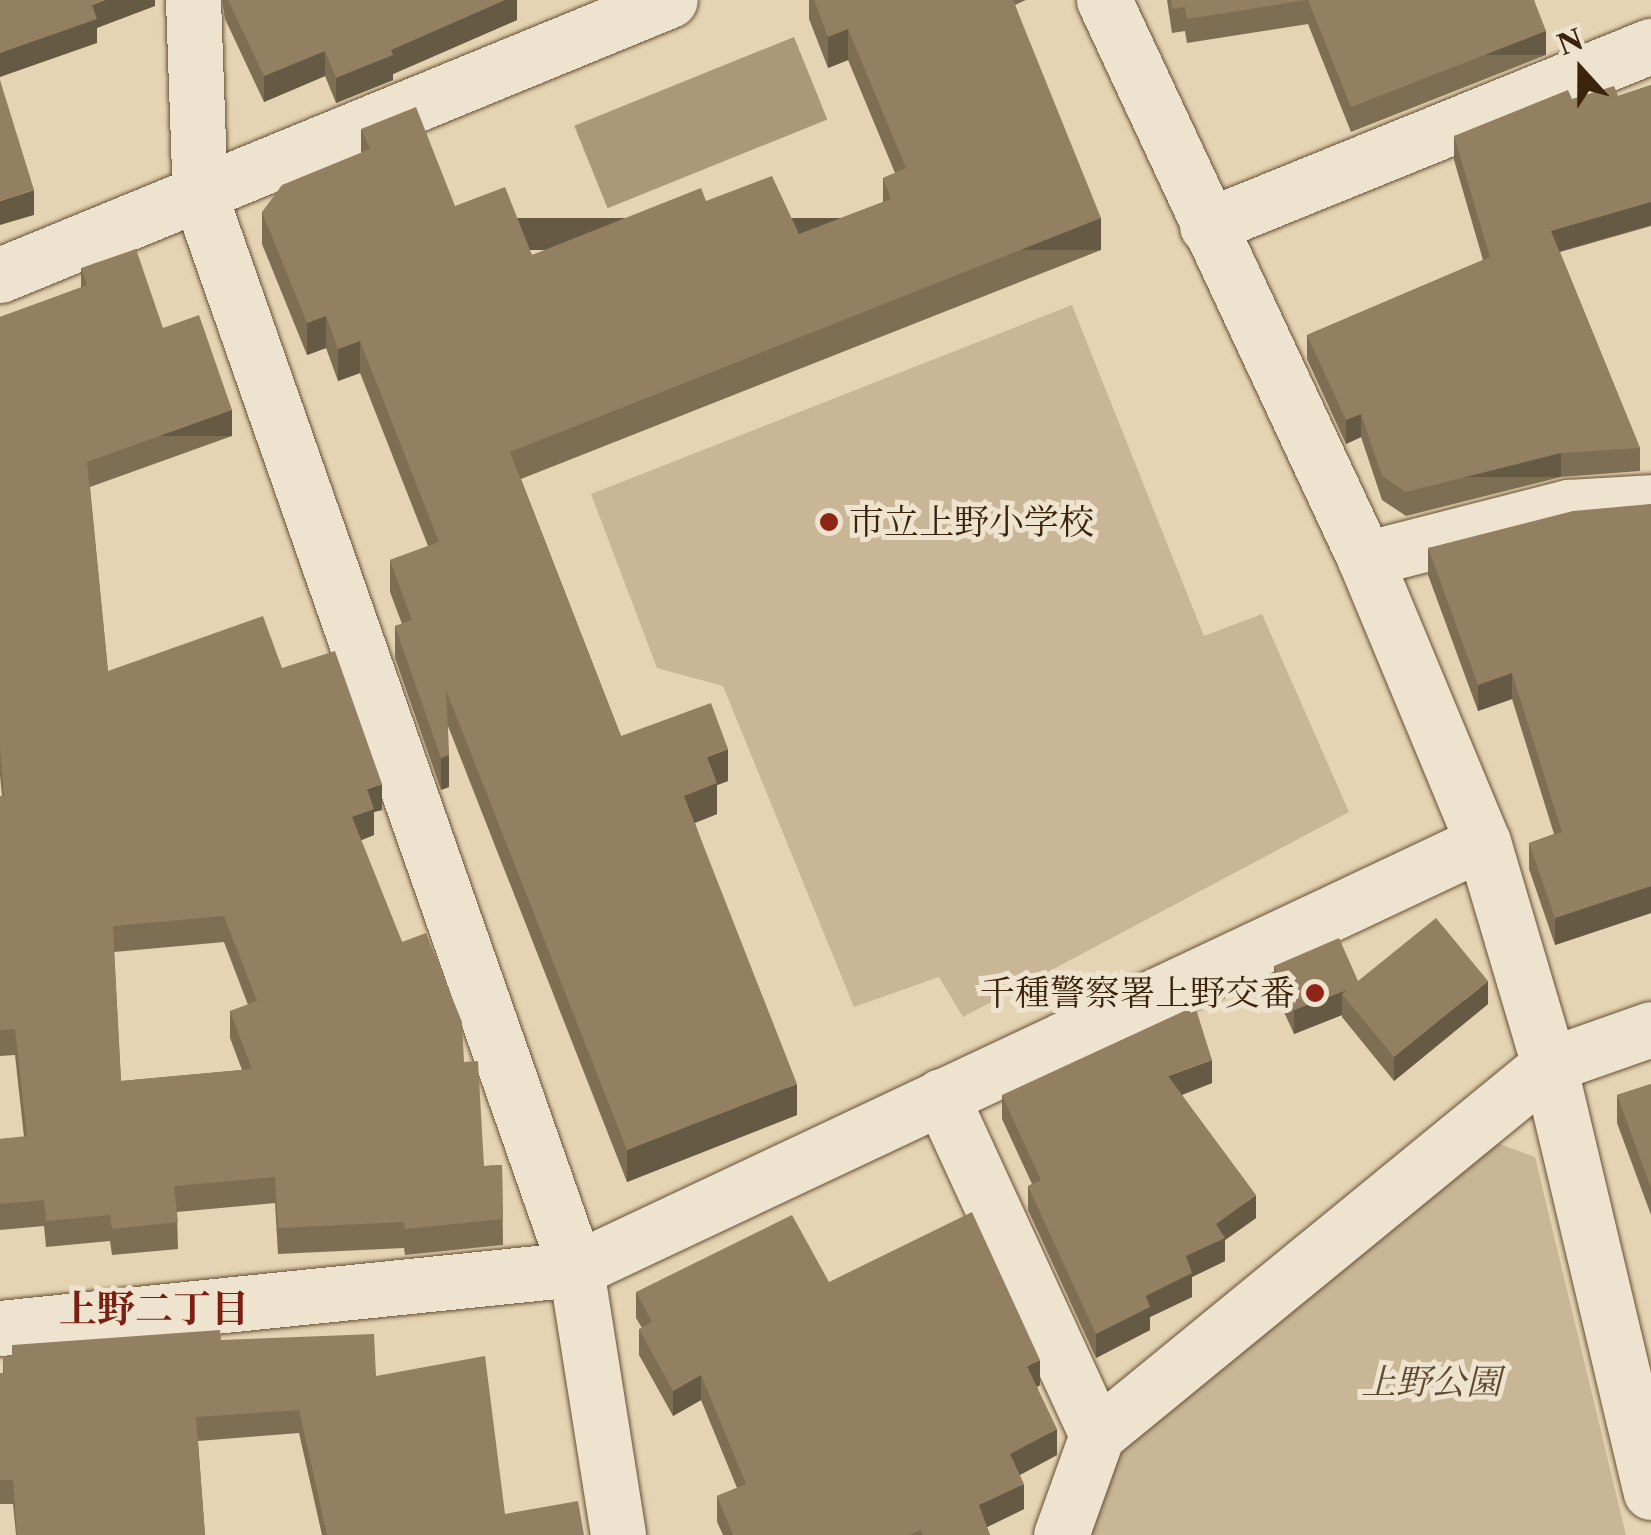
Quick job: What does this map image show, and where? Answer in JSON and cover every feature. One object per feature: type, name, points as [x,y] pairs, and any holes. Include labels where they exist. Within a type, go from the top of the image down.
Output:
[{"type":"street","points":[[193,0],[200,196],[576,1269],[618,1535]]},
{"type":"street","points":[[0,276],[670,0]]},
{"type":"street","points":[[1104,0],[1365,559],[1483,842],[1549,1065],[1648,1466]]},
{"type":"street","points":[[1208,226],[1651,46]]},
{"type":"street","points":[[1365,559],[1568,507],[1651,502]]},
{"type":"street","points":[[0,1328],[576,1269],[1483,842]]},
{"type":"street","points":[[1061,1535],[1097,1436],[1549,1065],[1651,1029]]},
{"type":"street","points":[[942,1096],[1097,1436]]},
{"type":"green space","points":[[1072,305],[1204,636],[1262,614],[1349,812],[963,1017],[939,977],[854,1007],[723,686],[657,668],[591,494]]},
{"type":"green space","name":"上野公園","points":[[1484,1138],[1535,1157],[1626,1535],[1078,1535],[1103,1458]]},
{"type":"shaded area","points":[[794,37],[827,120],[608,208],[574,126]]},
{"type":"building","points":[[0,0],[105,0],[92,5],[97,19],[0,53]]},
{"type":"building","points":[[228,0],[505,0],[391,50],[393,55],[336,78],[325,51],[264,76]]},
{"type":"building","points":[[814,0],[1013,0],[1101,218],[510,452],[621,736],[711,703],[728,749],[707,757],[717,783],[684,796],[797,1084],[627,1150],[446,690],[449,755],[441,758],[395,626],[412,620],[390,560],[439,542],[360,341],[338,349],[326,316],[307,323],[262,212],[282,185],[370,149],[361,129],[416,107],[455,206],[505,187],[532,255],[701,188],[706,201],[772,176],[799,234],[891,199],[883,178],[906,168],[848,29],[828,37]]},
{"type":"building","points":[[1171,0],[1307,0],[1187,19],[1185,7],[1172,9]]},
{"type":"building","points":[[1308,0],[1534,0],[1546,31],[1351,107]]},
{"type":"building","points":[[0,80],[34,190],[0,201]]},
{"type":"building","points":[[1651,85],[1651,202],[1551,231],[1640,448],[1561,453],[1406,492],[1382,476],[1361,414],[1346,420],[1307,335],[1490,257],[1454,136],[1568,90],[1572,99],[1614,86],[1618,96]]},
{"type":"building","points":[[136,249],[163,328],[199,315],[232,410],[87,462],[108,671],[263,616],[282,668],[335,651],[382,784],[367,789],[374,809],[352,817],[402,942],[426,933],[462,1022],[464,1062],[478,1061],[484,1166],[502,1165],[503,1219],[405,1229],[404,1222],[278,1228],[275,1177],[174,1186],[178,1222],[112,1229],[110,1215],[46,1221],[44,1200],[0,1204],[0,1139],[27,1136],[15,1029],[0,1030],[0,796],[4,796],[0,748],[0,317],[87,285],[81,268]],"holes":[[[224,916],[257,1001],[230,1011],[252,1069],[121,1081],[113,926]]]},
{"type":"building","points":[[1651,504],[1651,886],[1555,918],[1529,843],[1562,832],[1512,673],[1478,685],[1428,548],[1573,511]]},
{"type":"building","points":[[1436,918],[1488,981],[1394,1057],[1342,994],[1347,990],[1294,1010],[1274,966],[1339,938],[1358,981]]},
{"type":"building","points":[[1195,1006],[1212,1060],[1168,1076],[1256,1195],[1216,1224],[1225,1238],[1186,1256],[1192,1273],[1146,1296],[1150,1307],[1096,1334],[1028,1186],[1041,1180],[1002,1095]]},
{"type":"building","points":[[1651,1084],[1651,1188],[1617,1095]]},
{"type":"building","points":[[972,1212],[1040,1360],[1027,1366],[1057,1429],[1010,1454],[1024,1484],[979,1505],[990,1535],[923,1535],[921,1530],[909,1535],[733,1535],[717,1496],[746,1484],[701,1375],[673,1391],[639,1329],[652,1322],[636,1292],[792,1215],[829,1282]]},
{"type":"building","points":[[220,1330],[221,1340],[374,1334],[376,1376],[485,1356],[505,1514],[578,1501],[584,1535],[327,1535],[299,1410],[196,1417],[205,1535],[17,1535],[13,1480],[0,1480],[0,1373],[4,1373],[3,1357],[12,1356],[12,1345]]},
{"type":"place","name":"市立上野小学校","points":[[829,522]]},
{"type":"place","name":"千種警察署上野交番","points":[[1315,993]]},
{"type":"district","name":"上野二丁目","points":[[154,1309]]}]
